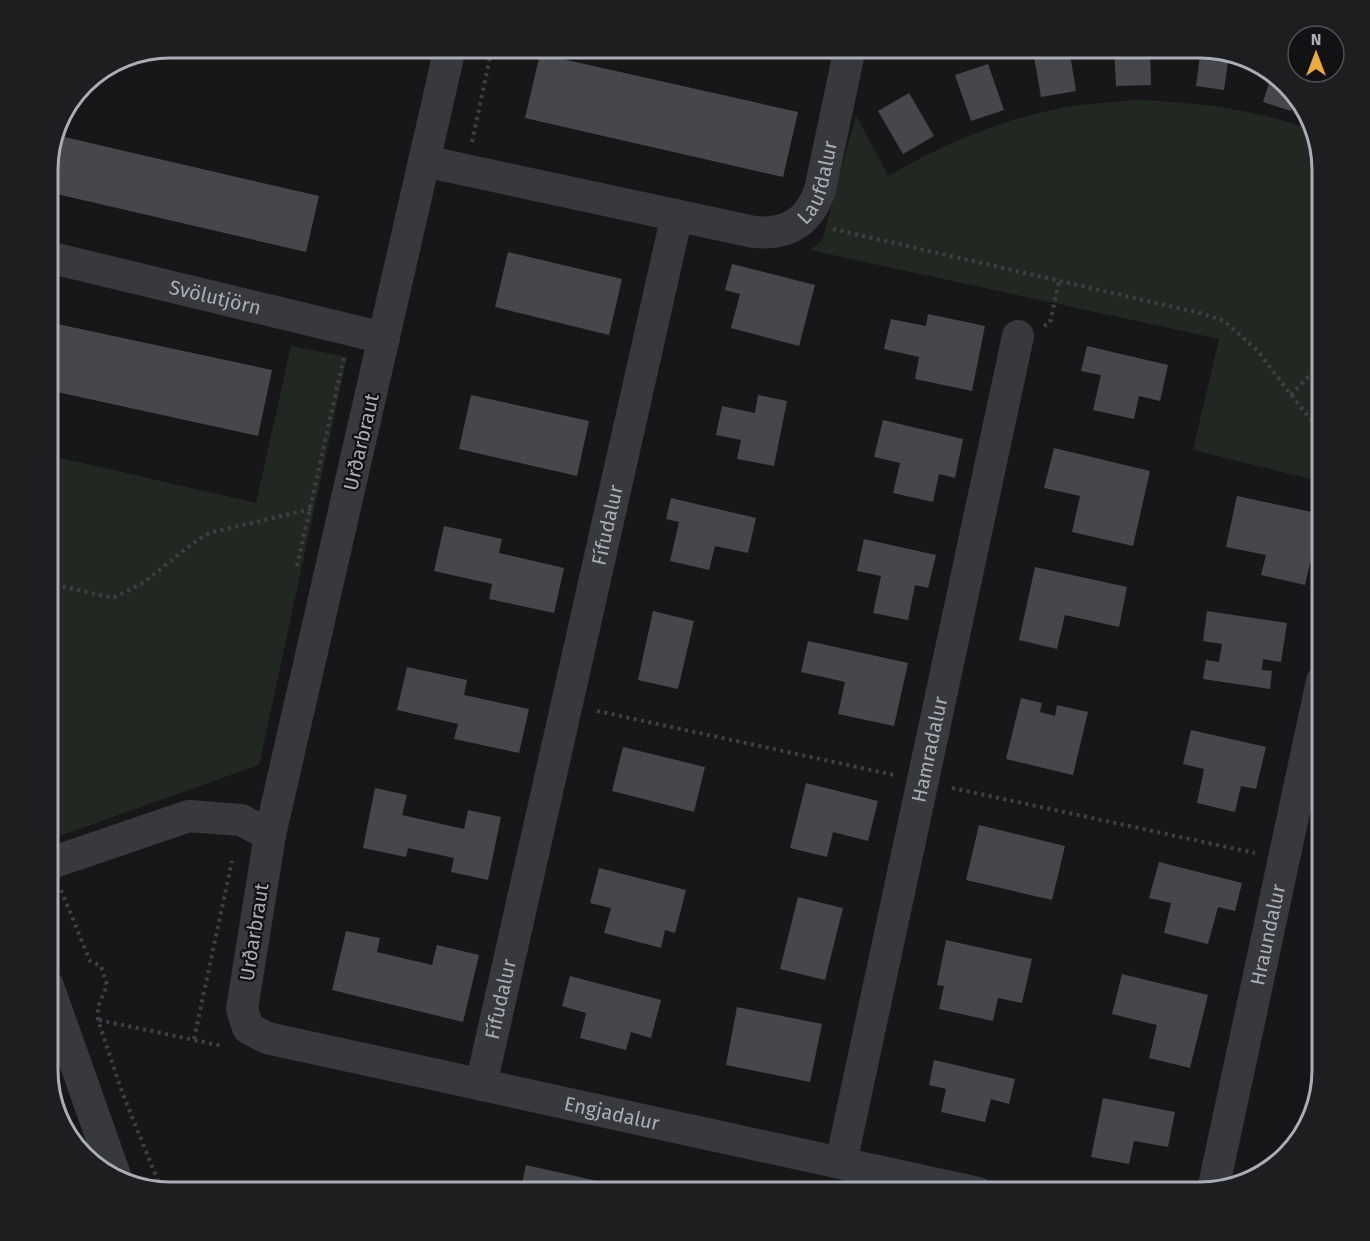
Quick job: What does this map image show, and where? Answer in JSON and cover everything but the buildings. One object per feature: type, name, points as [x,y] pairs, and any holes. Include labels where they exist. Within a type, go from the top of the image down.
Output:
[{"type":"street","name":"Laufdalur","points":[[677,215],[766,233],[779,232],[801,220],[816,201],[820,190],[848,58]]},
{"type":"street","name":"Urðarbraut","points":[[236,1037],[270,835],[448,59]]},
{"type":"street","points":[[424,161],[677,215]]},
{"type":"street","name":"Fífudalur","points":[[481,1085],[677,215]]},
{"type":"street","name":"Svölutjörn","points":[[59,260],[384,338]]},
{"type":"street","name":"Hamradalur","points":[[841,1163],[1018,336]]},
{"type":"street","name":"Hraundalur","points":[[1215,1182],[1312,729]]},
{"type":"street","points":[[59,860],[189,816],[241,820],[270,835]]},
{"type":"street","points":[[59,1017],[112,1166]]},
{"type":"street","name":"Engjadalur","points":[[236,1037],[267,1038],[932,1183]]},
{"type":"path","points":[[466,169],[490,59]]},
{"type":"path","points":[[801,220],[1200,313],[1224,321],[1258,351],[1311,420]]},
{"type":"path","points":[[1018,336],[1050,323],[1059,281]]},
{"type":"path","points":[[1290,395],[1311,373]]},
{"type":"path","points":[[59,586],[113,598],[144,583],[209,533],[310,509],[343,519]]},
{"type":"path","points":[[59,887],[90,961],[101,966],[107,985],[98,1007],[98,1020],[122,1092],[158,1182]]},
{"type":"path","points":[[98,1020],[236,1037]]},
{"type":"shaded area","points":[[1135,100],[1181,103],[1248,112],[1302,127],[1311,164],[1311,479],[1193,450],[1219,339],[810,250],[822,241],[856,115],[888,176],[926,155],[985,130],[1026,116],[1091,104]]},
{"type":"shaded area","points":[[291,346],[347,357],[259,765],[59,836],[59,458],[256,503]]}]
